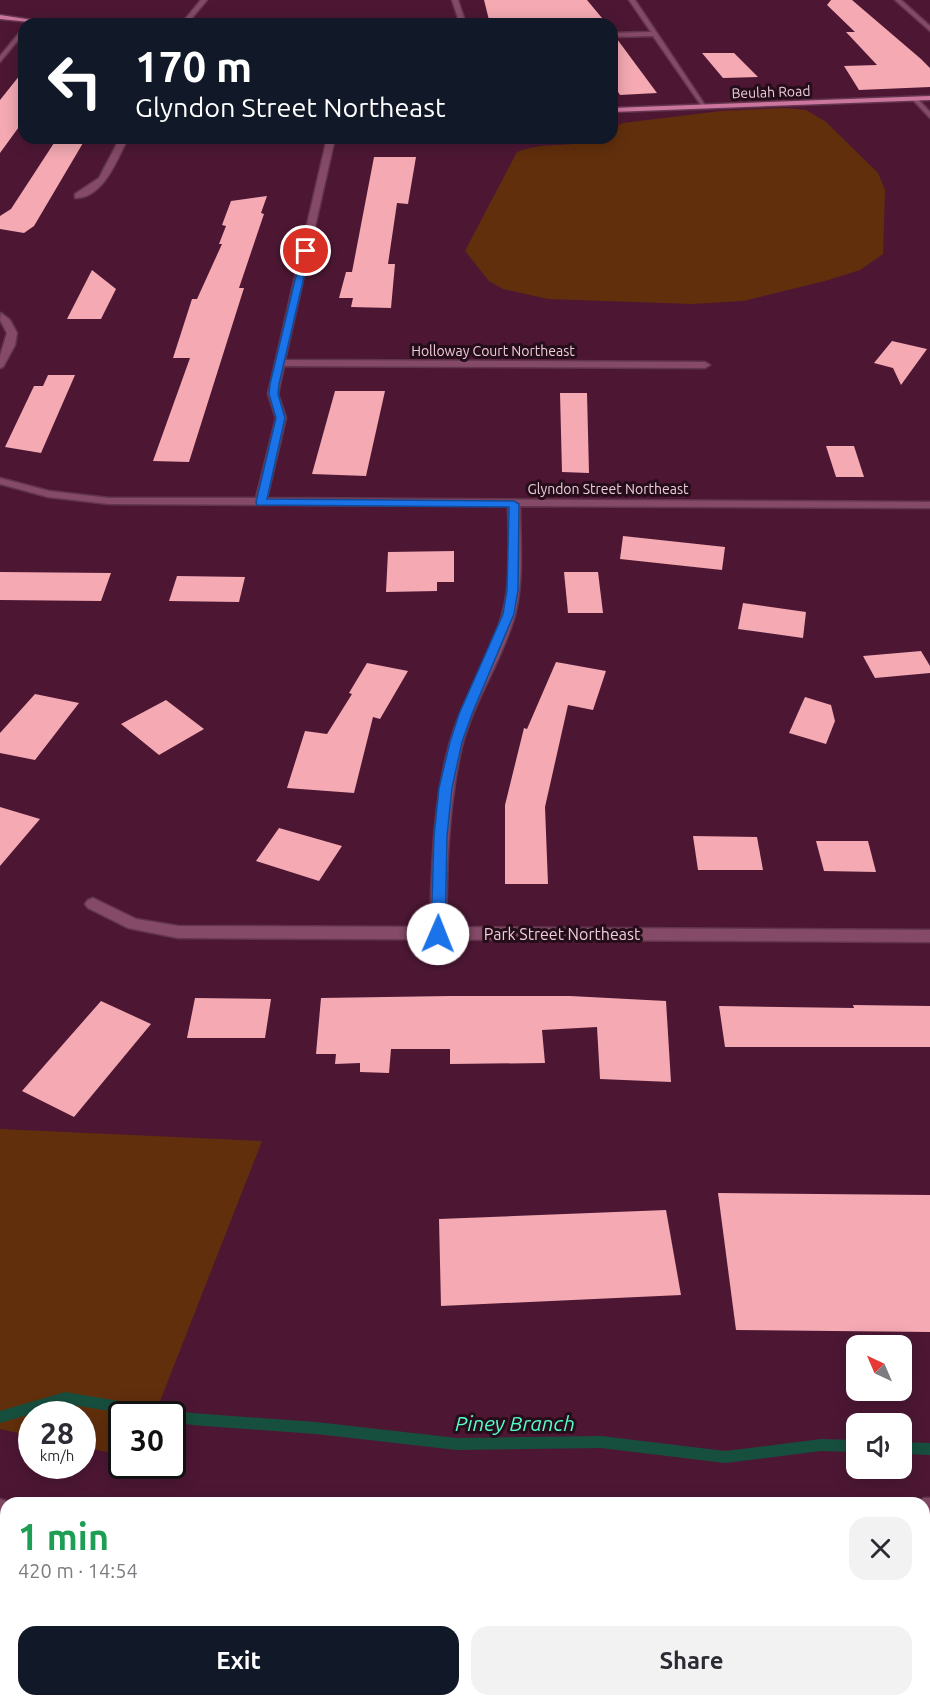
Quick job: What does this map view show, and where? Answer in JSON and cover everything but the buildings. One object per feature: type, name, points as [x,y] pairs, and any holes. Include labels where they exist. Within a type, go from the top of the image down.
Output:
[{"type":"main road","points":[[0,18],[18,20]]},
{"type":"main road","name":"Beulah Road","points":[[618,110],[930,98]]},
{"type":"street","points":[[189,18],[204,0]]},
{"type":"street","points":[[455,0],[462,18]]},
{"type":"street","points":[[632,0],[705,107]]},
{"type":"street","points":[[898,0],[930,29]]},
{"type":"street","points":[[618,36],[656,34]]},
{"type":"street","points":[[0,60],[18,37]]},
{"type":"street","points":[[915,99],[930,116]]},
{"type":"street","points":[[78,196],[97,186],[104,179],[121,144]]},
{"type":"street","points":[[261,502],[281,418],[273,394],[330,144]]},
{"type":"street","points":[[0,365],[13,339],[13,330],[9,321],[1,316]]},
{"type":"street","name":"Holloway Court Northeast","points":[[280,363],[705,365]]},
{"type":"street","name":"Glyndon Street Northeast","points":[[0,481],[48,494],[92,500],[930,505]]},
{"type":"street","points":[[0,493],[12,485]]},
{"type":"street","points":[[438,934],[441,836],[446,788],[456,742],[508,614],[513,590],[514,504]]},
{"type":"street","name":"Park Street Northeast","points":[[93,904],[117,919],[147,929],[178,932],[930,936]]},
{"type":"shaded area","points":[[784,108],[806,110],[826,122],[878,173],[885,190],[883,254],[860,270],[825,281],[743,301],[692,304],[548,299],[503,289],[489,281],[465,251],[517,152],[538,146],[618,144],[618,126],[623,123],[721,111]]},
{"type":"shaded area","points":[[0,1129],[262,1141],[160,1401],[108,1401],[108,1452],[96,1450],[96,1401],[18,1401],[18,1433],[0,1429]]},
{"type":"waterway","name":"Piney Branch","points":[[0,1417],[65,1398],[108,1405]]},
{"type":"waterway","name":"Piney Branch","points":[[186,1418],[316,1428],[457,1444],[601,1442],[725,1457],[821,1445],[846,1446]]},
{"type":"waterway","name":"Piney Branch","points":[[912,1448],[930,1449]]},
{"type":"route","points":[[306,251],[274,384],[273,394],[281,418],[261,502],[514,504],[513,590],[508,614],[456,742],[446,788],[441,836],[438,934]]}]
